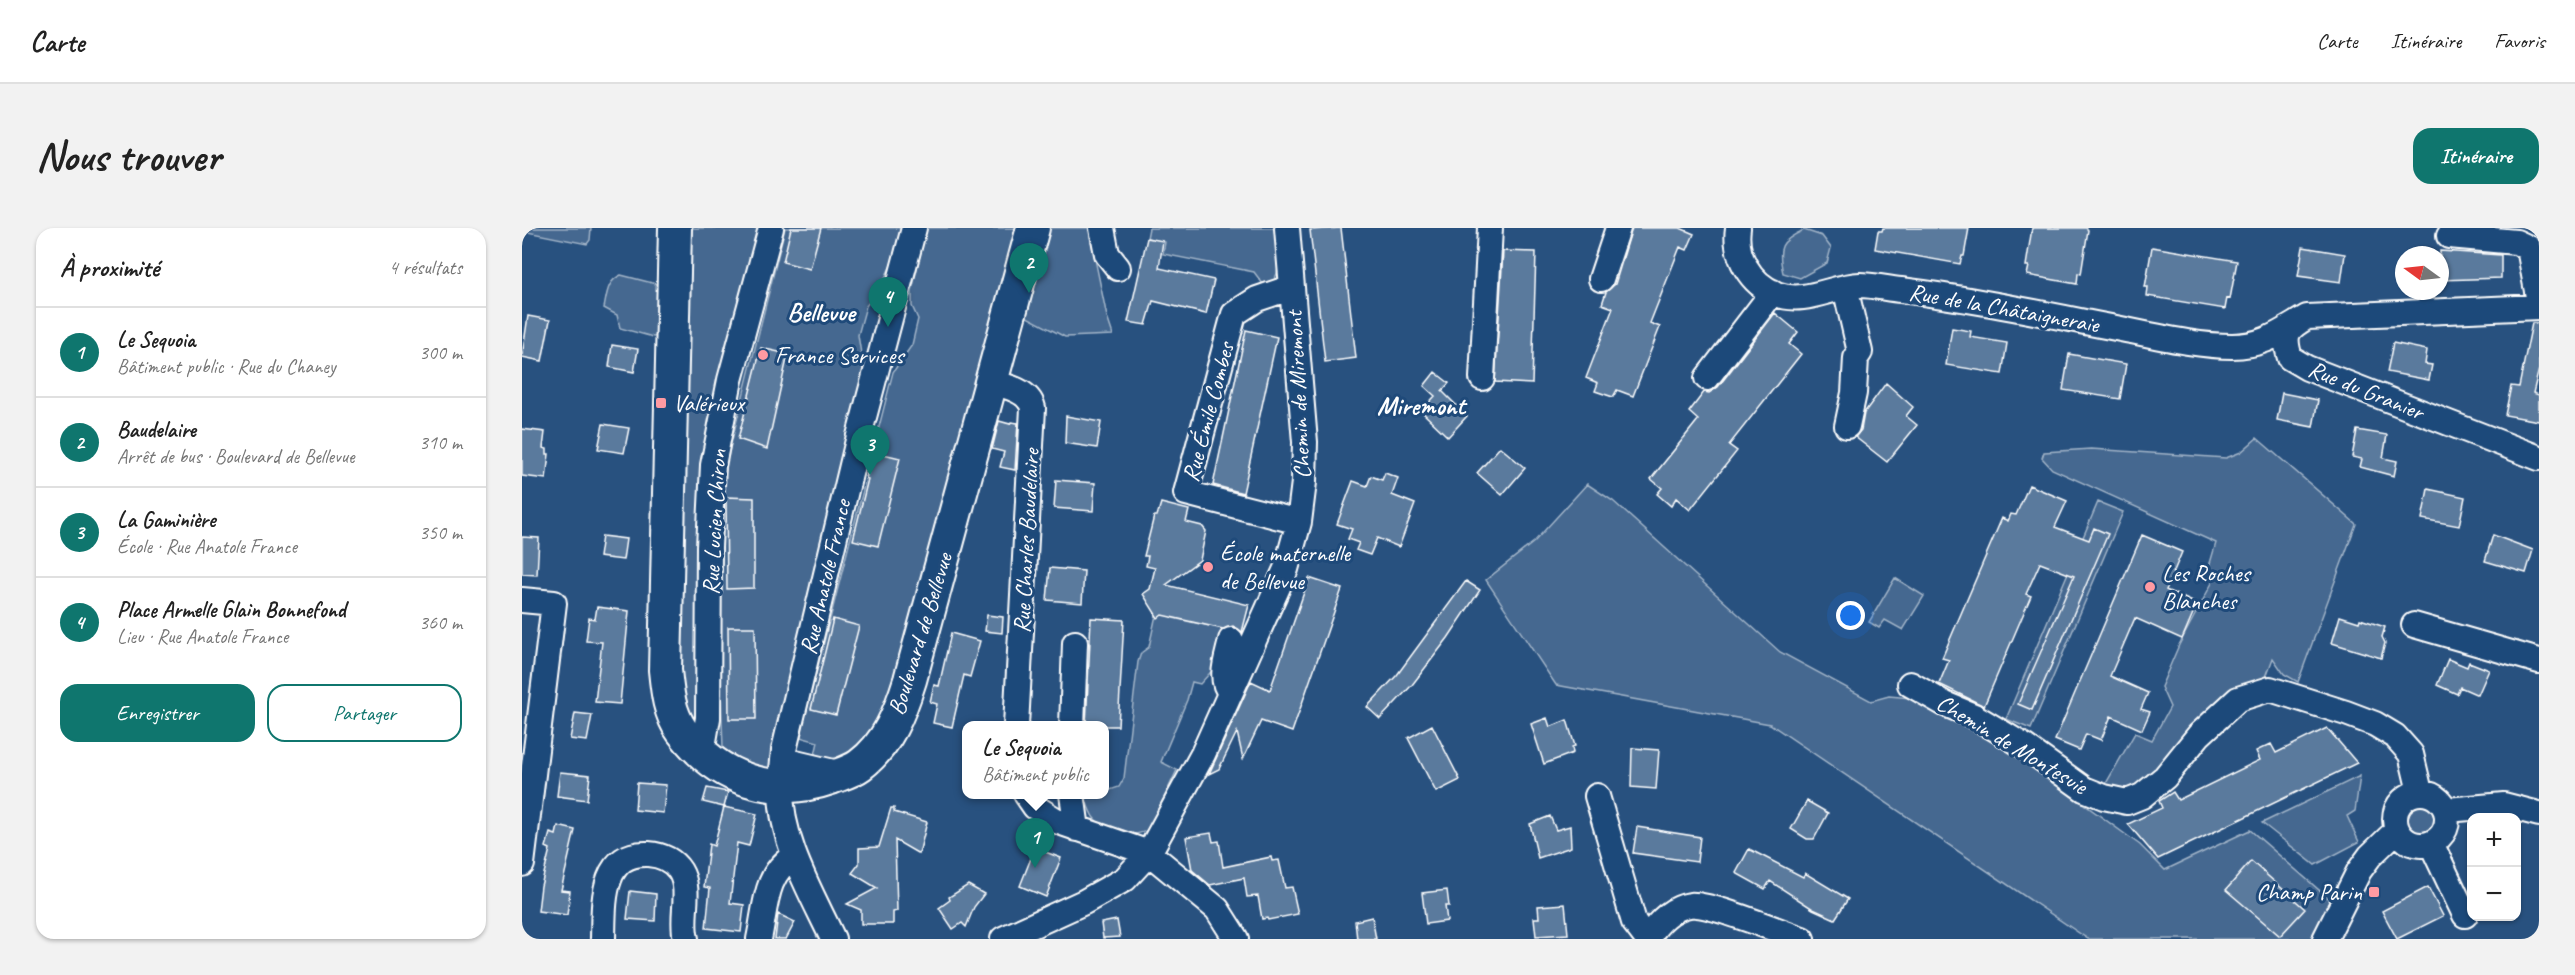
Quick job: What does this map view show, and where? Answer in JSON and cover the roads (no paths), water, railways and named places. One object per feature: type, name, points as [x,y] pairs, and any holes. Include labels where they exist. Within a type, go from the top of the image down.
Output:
[{"type":"main road","name":"Boulevard de Bellevue","points":[[675,228],[665,670],[672,709],[682,730],[712,761],[732,774],[765,786],[782,774],[818,783],[859,766],[886,736],[903,702],[1033,228]]},
{"type":"street","name":"Rue Lucien Chiron","points":[[699,747],[704,741],[708,718],[709,547],[713,465],[730,380],[771,228]]},
{"type":"street","name":"Rue Anatole France","points":[[833,939],[794,856],[783,813],[782,774],[859,436],[914,228]]},
{"type":"street","points":[[1102,228],[1107,254],[1118,268]]},
{"type":"street","name":"Chemin de Miremont","points":[[1003,939],[1084,903],[1125,879],[1149,853],[1183,793],[1231,694],[1286,569],[1299,522],[1304,482],[1305,442],[1287,228]]},
{"type":"street","points":[[1482,378],[1490,228]]},
{"type":"street","points":[[1601,279],[1618,228]]},
{"type":"street","name":"Rue de la Châtaigneraie","points":[[1738,228],[1737,246],[1754,279],[1773,292],[1787,296],[1806,297],[1861,285],[1924,293],[2180,340],[2230,346],[2258,344],[2307,317]]},
{"type":"street","points":[[2450,236],[2516,242],[2529,248],[2539,302]]},
{"type":"street","name":"Rue Émile Combes","points":[[1292,287],[1257,299],[1234,314],[1186,493],[1299,522]]},
{"type":"street","points":[[1845,287],[1860,352],[1856,358],[1854,393],[1847,426]]},
{"type":"street","points":[[1707,378],[1773,292]]},
{"type":"street","points":[[2307,317],[2539,307]]},
{"type":"street","name":"Rue du Granier","points":[[2307,317],[2291,327],[2285,341],[2290,358],[2307,368],[2539,458]]},
{"type":"street","name":"Rue Charles Baudelaire","points":[[992,383],[1005,385],[1025,395],[1033,408],[1016,721]]},
{"type":"street","points":[[522,600],[554,603],[522,864]]},
{"type":"street","points":[[2414,625],[2539,661]]},
{"type":"street","points":[[1231,640],[1224,674],[1225,687],[1231,694]]},
{"type":"street","points":[[1072,721],[1075,643]]},
{"type":"street","name":"Chemin de Montesuie","points":[[1910,684],[1945,704],[1974,716],[2024,746],[2084,789],[2103,797],[2127,802],[2142,796],[2165,777],[2199,735],[2238,699],[2270,690],[2375,724],[2395,736],[2411,754],[2420,792]]},
{"type":"street","points":[[2420,792],[2436,796],[2446,810],[2447,826],[2438,839],[2431,843],[2408,842],[2397,830],[2395,821],[2398,805],[2404,798],[2420,792]]},
{"type":"street","points":[[1597,796],[1634,922],[1647,939],[1657,923],[1671,912],[1691,904],[1721,911],[1802,939]]},
{"type":"street","points":[[1029,799],[1048,817],[1149,853],[1210,903],[1229,926],[1236,939]]},
{"type":"street","points":[[1073,799],[1077,829]]},
{"type":"street","points":[[2446,810],[2504,805],[2539,814]]},
{"type":"street","points":[[2325,939],[2359,871],[2370,856],[2397,830]]},
{"type":"street","points":[[2431,843],[2465,915]]},
{"type":"street","points":[[603,939],[607,881],[621,862],[632,855],[643,854],[668,859],[678,868],[685,887],[683,929],[686,939]]},
{"type":"street","points":[[759,939],[770,884],[777,869],[794,856]]},
{"type":"place","name":"Baudelaire","points":[[1029,293]]},
{"type":"place","name":"Place Armelle Glain Bonnefond","points":[[888,327]]},
{"type":"place","name":"France Services","points":[[763,355]]},
{"type":"place","name":"Valérieux","points":[[661,403]]},
{"type":"place","name":"La Gaminière","points":[[870,475]]},
{"type":"place","name":"École maternelle de Bellevue","points":[[1208,567]]},
{"type":"place","name":"Les Roches Blanches","points":[[2150,587]]},
{"type":"place","name":"Le Sequoia","points":[[1035,868]]},
{"type":"place","name":"Champ Parin","points":[[2374,892]]},
{"type":"district","name":"Bellevue","points":[[821,312]]},
{"type":"district","name":"Miremont","points":[[1421,405]]}]
